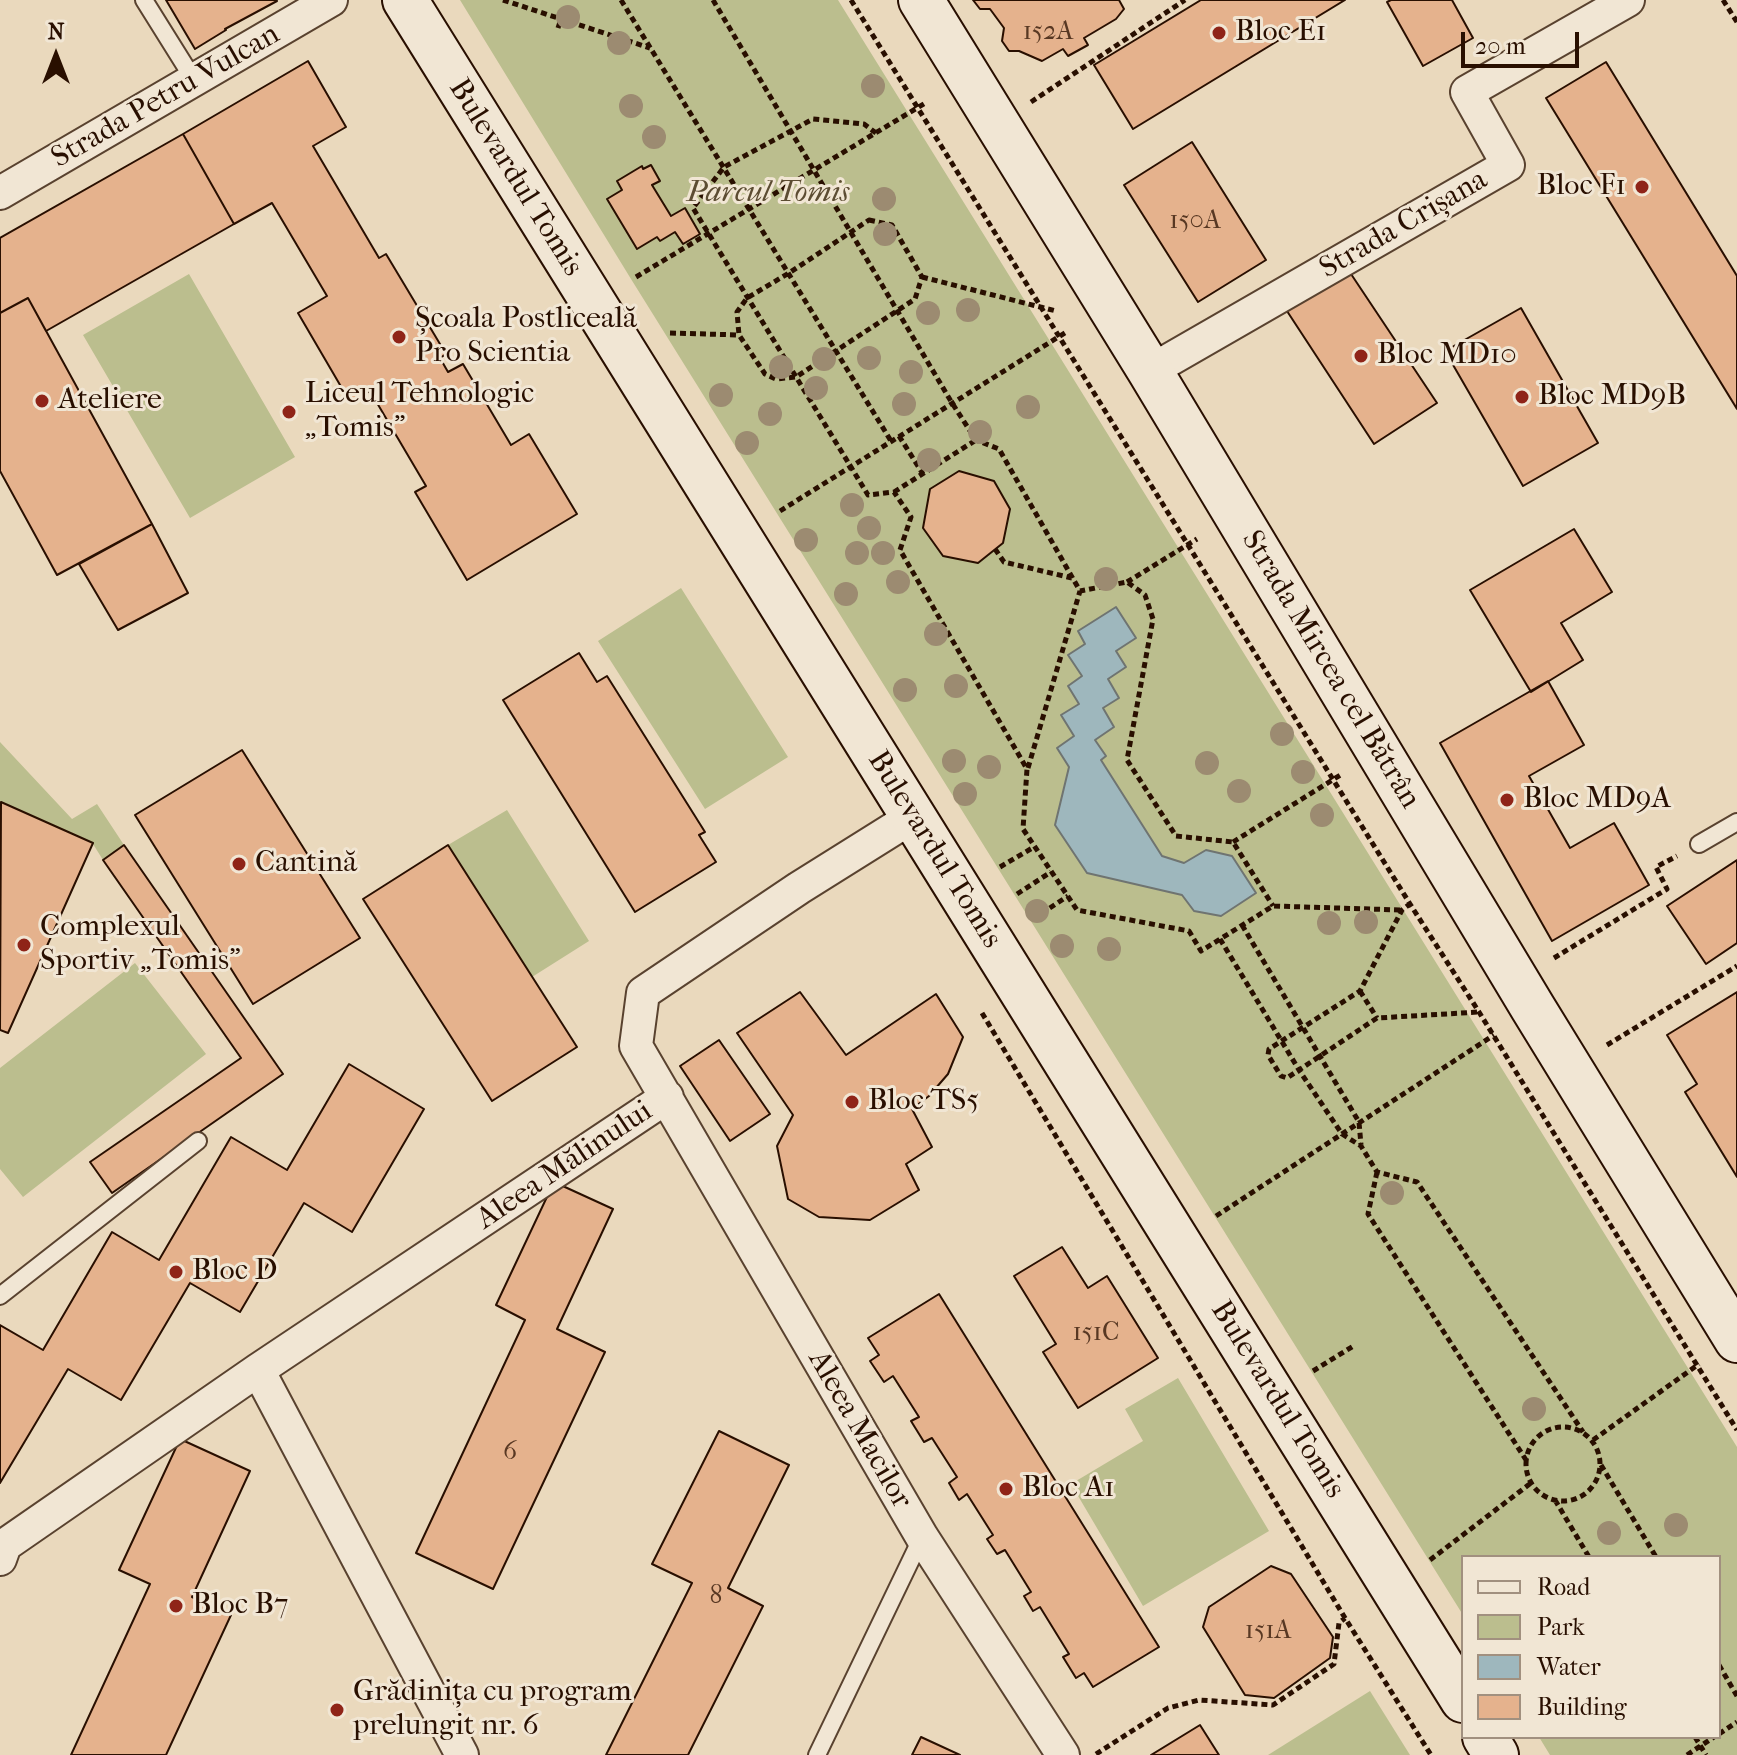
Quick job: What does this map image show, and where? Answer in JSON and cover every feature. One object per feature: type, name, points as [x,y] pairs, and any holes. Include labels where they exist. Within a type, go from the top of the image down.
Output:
[{"type":"main road","name":"Bulevardul Tomis","points":[[405,0],[1461,1697]]},
{"type":"main road","name":"Strada Mircea cel Bătrân","points":[[921,0],[1150,371],[1533,1008],[1712,1356]]},
{"type":"street","name":"Strada Petru Vulcan","points":[[0,193],[331,0]]},
{"type":"street","name":"Strada Crișana","points":[[1150,371],[1508,165],[1467,92],[1628,0]]},
{"type":"street","name":"Aleea Mălinului","points":[[2,1549],[258,1370],[667,1097],[636,1046],[643,993],[799,888],[914,816]]},
{"type":"street","name":"Aleea Macilor","points":[[667,1097],[922,1537],[1063,1755]]},
{"type":"street","points":[[258,1370],[462,1755]]},
{"type":"lane","points":[[144,0],[194,80]]},
{"type":"lane","points":[[1699,844],[1737,822]]},
{"type":"lane","points":[[0,1296],[198,1141]]},
{"type":"lane","points":[[817,1755],[922,1537]]},
{"type":"path","points":[[503,0],[651,48]]},
{"type":"path","points":[[621,0],[891,441]]},
{"type":"path","points":[[713,0],[952,403],[976,440],[999,449],[1080,591],[1027,769],[1023,829],[1077,910],[1189,931],[1201,951],[1273,906],[1402,910]]},
{"type":"path","points":[[851,0],[1493,1035],[1712,1356],[1737,1430]]},
{"type":"path","points":[[997,126],[1185,0]]},
{"type":"path","points":[[1723,0],[1737,22]]},
{"type":"path","points":[[557,15],[558,28]]},
{"type":"path","points":[[636,277],[927,102]]},
{"type":"path","points":[[876,133],[864,124],[813,119],[724,167],[693,208],[868,495],[894,492],[976,440]]},
{"type":"path","points":[[922,277],[915,299],[796,377],[776,379],[765,374],[739,335],[737,312],[747,298],[869,220],[892,225],[922,277],[1056,311]]},
{"type":"path","points":[[780,511],[1068,331]]},
{"type":"path","points":[[670,333],[739,335]]},
{"type":"path","points":[[899,436],[923,474]]},
{"type":"path","points":[[894,492],[911,517],[900,550],[1027,769]]},
{"type":"path","points":[[1080,591],[1127,582],[1197,539]]},
{"type":"path","points":[[995,549],[1004,562],[1073,578]]},
{"type":"path","points":[[1127,582],[1145,595],[1153,619],[1127,760],[1176,836],[1233,842],[1342,774]]},
{"type":"path","points":[[1233,842],[1273,906]]},
{"type":"path","points":[[1554,958],[1667,889],[1656,867],[1699,844]]},
{"type":"path","points":[[1000,867],[1034,847]]},
{"type":"path","points":[[1017,894],[1051,872]]},
{"type":"path","points":[[1033,919],[1068,896]]},
{"type":"path","points":[[1419,898],[1402,910],[1360,991],[1269,1049],[1268,1055],[1281,1076],[1287,1078],[1377,1018],[1479,1012],[1486,1007]]},
{"type":"path","points":[[1242,925],[1359,1122],[1361,1146]]},
{"type":"path","points":[[1220,939],[1299,1070],[1342,1134],[1361,1146],[1377,1172],[1368,1214],[1526,1460]]},
{"type":"path","points":[[1607,1045],[1737,966]]},
{"type":"path","points":[[1360,991],[1377,1018]]},
{"type":"path","points":[[979,1008],[1345,1618],[1431,1755]]},
{"type":"path","points":[[1216,1216],[1500,1031]]},
{"type":"path","points":[[1377,1172],[1417,1182],[1583,1432]]},
{"type":"path","points":[[1313,1371],[1355,1345]]},
{"type":"path","points":[[1593,1440],[1712,1356]]},
{"type":"path","points":[[1558,1427],[1571,1427],[1583,1432],[1593,1440],[1599,1452],[1599,1477],[1593,1489],[1573,1501],[1549,1499],[1531,1483],[1526,1472],[1529,1448],[1536,1438],[1558,1427]]},
{"type":"path","points":[[1601,1464],[1655,1555]]},
{"type":"path","points":[[1430,1560],[1531,1483]]},
{"type":"path","points":[[1555,1500],[1588,1555]]},
{"type":"path","points":[[1095,1755],[1168,1708],[1199,1700],[1273,1705],[1334,1664],[1339,1623],[1345,1618]]},
{"type":"path","points":[[1721,1668],[1737,1696]]},
{"type":"path","points":[[1696,1739],[1706,1755]]},
{"type":"path","points":[[1687,1755],[1712,1739]]},
{"type":"green space","name":"Parcul Tomis","points":[[460,0],[838,0],[1737,1447],[1737,1755],[1550,1755],[1540,1739],[1721,1739],[1721,1555],[1461,1555],[1461,1612]]},
{"type":"green space","points":[[189,274],[295,457],[190,518],[83,335]]},
{"type":"green space","points":[[681,588],[788,757],[705,809],[598,641]]},
{"type":"green space","name":"Complexul Sportiv „Tomis”","points":[[0,742],[72,819],[97,804],[124,845],[103,860],[93,844],[8,1033],[0,1030]]},
{"type":"green space","points":[[507,810],[589,941],[532,977],[448,845]]},
{"type":"green space","points":[[135,963],[206,1054],[23,1197],[0,1169],[0,1068]]},
{"type":"green space","points":[[1178,1378],[1269,1531],[1143,1606],[1071,1484],[1143,1441],[1125,1409]]},
{"type":"green space","points":[[1370,1691],[1410,1755],[1268,1755]]},
{"type":"water","points":[[1116,607],[1136,638],[1116,651],[1126,667],[1108,679],[1119,698],[1103,708],[1114,727],[1095,740],[1106,756],[1101,760],[1162,856],[1184,863],[1206,850],[1232,856],[1256,893],[1221,916],[1194,911],[1182,895],[1087,873],[1055,825],[1069,767],[1057,748],[1074,736],[1061,715],[1079,704],[1068,686],[1082,676],[1068,655],[1085,644],[1078,631]]},
{"type":"building","points":[[166,0],[276,0],[277,1],[195,49]]},
{"type":"building","points":[[973,0],[1119,0],[1124,9],[1116,19],[1084,38],[1088,45],[1068,56],[1063,49],[1042,61],[1019,51],[1009,51],[1002,41],[1004,28],[990,9],[980,9]]},
{"type":"building","name":"Bloc E1","points":[[1201,0],[1345,0],[1133,129],[1094,65]]},
{"type":"building","points":[[1452,0],[1473,38],[1423,66],[1387,2]]},
{"type":"building","points":[[308,61],[346,127],[313,146],[379,258],[386,254],[446,354],[440,358],[448,372],[463,364],[511,445],[529,434],[577,514],[467,580],[415,492],[426,486],[370,391],[350,402],[298,313],[327,296],[272,203],[234,224],[183,134]]},
{"type":"building","name":"Bloc F1","points":[[1606,62],[1737,276],[1737,409],[1546,98]]},
{"type":"building","points":[[183,134],[234,224],[46,331],[28,298],[0,313],[0,238]]},
{"type":"building","points":[[1192,142],[1266,260],[1198,302],[1124,185]]},
{"type":"building","points":[[651,165],[660,181],[652,185],[671,216],[685,208],[700,234],[683,244],[675,232],[660,241],[657,237],[637,249],[607,199],[622,190],[617,181],[642,166],[643,169]]},
{"type":"building","name":"Bloc MD10","points":[[1347,268],[1437,403],[1374,444],[1285,308]]},
{"type":"building","name":"Ateliere","points":[[28,298],[152,524],[57,575],[0,471],[0,313]]},
{"type":"building","name":"Bloc MD9B","points":[[1521,308],[1598,443],[1523,486],[1445,351]]},
{"type":"building","points":[[959,471],[994,481],[1010,509],[1003,543],[978,563],[943,556],[923,528],[930,489]]},
{"type":"building","points":[[152,524],[188,593],[118,630],[79,564]]},
{"type":"building","points":[[1574,529],[1612,592],[1561,623],[1583,660],[1531,692],[1470,590]]},
{"type":"building","points":[[579,653],[597,682],[607,676],[705,832],[699,835],[716,862],[635,912],[503,700]]},
{"type":"building","name":"Bloc MD9A","points":[[1548,681],[1584,745],[1529,776],[1570,848],[1614,823],[1649,885],[1552,941],[1440,743]]},
{"type":"building","name":"Cantină","points":[[242,750],[360,938],[253,1004],[135,815]]},
{"type":"building","name":"Complexul Sportiv „Tomis”","points":[[1,802],[93,843],[8,1033],[0,1030]]},
{"type":"building","points":[[124,845],[283,1074],[112,1193],[90,1162],[241,1058],[103,860]]},
{"type":"building","points":[[448,845],[577,1047],[492,1101],[363,899]]},
{"type":"building","points":[[1737,860],[1737,943],[1706,964],[1667,906]]},
{"type":"building","name":"Bloc TS5","points":[[800,992],[846,1055],[936,994],[963,1037],[948,1074],[929,1096],[912,1109],[932,1147],[906,1164],[919,1190],[870,1220],[819,1217],[788,1199],[777,1146],[793,1115],[737,1033]]},
{"type":"building","points":[[1737,992],[1737,1177],[1685,1092],[1697,1084],[1667,1035]]},
{"type":"building","points":[[719,1040],[770,1114],[730,1141],[680,1066]]},
{"type":"building","name":"Bloc D","points":[[349,1064],[424,1109],[352,1232],[304,1203],[240,1312],[190,1283],[121,1400],[68,1369],[0,1483],[0,1325],[43,1350],[112,1232],[159,1260],[231,1137],[287,1170]]},
{"type":"building","points":[[554,1182],[613,1209],[557,1329],[605,1352],[493,1589],[416,1553],[525,1320],[496,1305]]},
{"type":"building","points":[[1062,1247],[1088,1288],[1107,1276],[1158,1358],[1078,1408],[1043,1352],[1056,1344],[1014,1276]]},
{"type":"building","name":"Bloc A1","points":[[939,1294],[1159,1647],[1093,1687],[1084,1673],[1076,1678],[1063,1657],[1069,1654],[1040,1607],[1033,1611],[1024,1596],[1031,1592],[1005,1550],[997,1554],[987,1539],[993,1535],[967,1494],[959,1500],[949,1483],[957,1477],[932,1438],[924,1442],[911,1421],[919,1417],[893,1376],[884,1382],[870,1361],[879,1355],[868,1338]]},
{"type":"building","points":[[719,1431],[789,1465],[728,1588],[763,1606],[688,1755],[606,1755],[692,1583],[652,1564]]},
{"type":"building","name":"Bloc B7","points":[[180,1439],[250,1471],[192,1597],[231,1615],[166,1755],[71,1755],[150,1584],[119,1570]]},
{"type":"building","points":[[1271,1566],[1291,1574],[1333,1637],[1330,1658],[1274,1698],[1245,1695],[1203,1627],[1209,1607]]},
{"type":"building","points":[[1200,1725],[1219,1755],[1151,1755]]},
{"type":"building","points":[[921,1737],[960,1755],[912,1755]]},
{"type":"place","name":"Bloc E1","points":[[1219,33]]},
{"type":"place","name":"Bloc F1","points":[[1642,187]]},
{"type":"place","name":"Școala Postliceală Pro Scientia","points":[[399,337]]},
{"type":"place","name":"Bloc MD10","points":[[1361,356]]},
{"type":"place","name":"Bloc MD9B","points":[[1522,397]]},
{"type":"place","name":"Ateliere","points":[[42,401]]},
{"type":"place","name":"Liceul Tehnologic „Tomis”","points":[[289,412]]},
{"type":"place","name":"Bloc MD9A","points":[[1507,800]]},
{"type":"place","name":"Cantină","points":[[239,864]]},
{"type":"place","name":"Complexul Sportiv „Tomis”","points":[[24,945]]},
{"type":"place","name":"Bloc TS5","points":[[852,1102]]},
{"type":"place","name":"Bloc D","points":[[176,1272]]},
{"type":"place","name":"Bloc A1","points":[[1006,1489]]},
{"type":"place","name":"Bloc B7","points":[[176,1606]]},
{"type":"place","name":"Grădinița cu program prelungit nr. 6","points":[[337,1710]]}]
